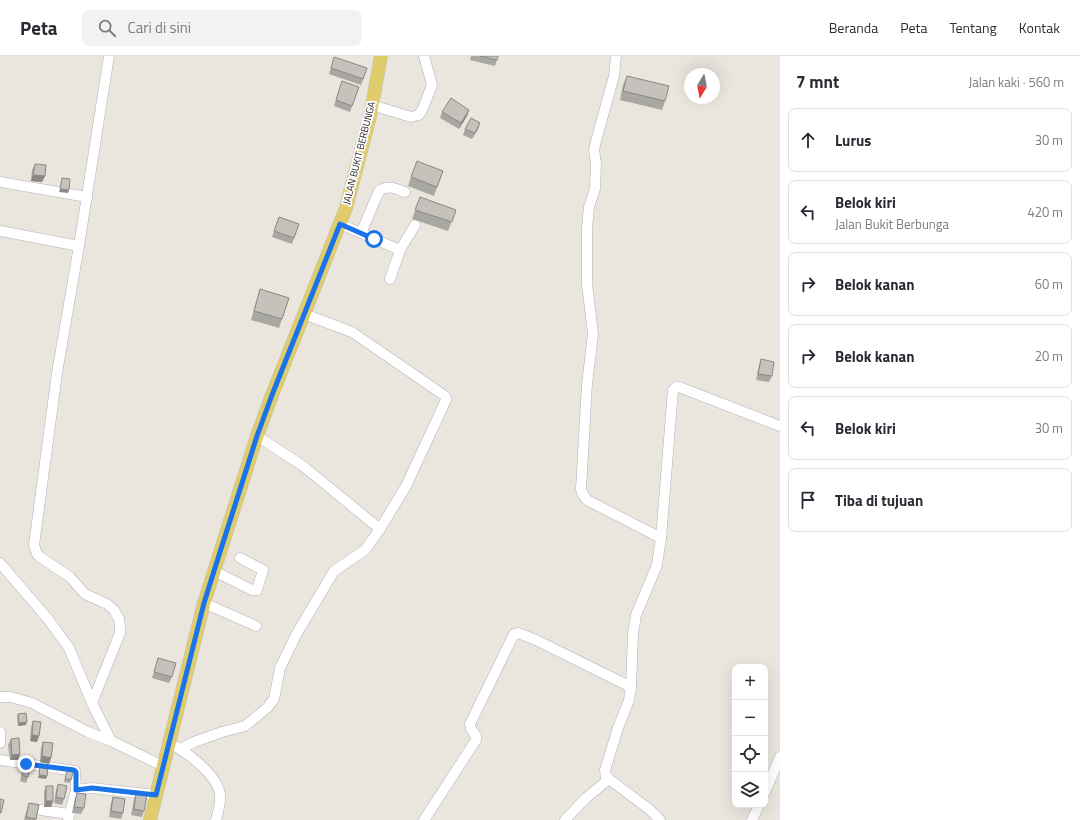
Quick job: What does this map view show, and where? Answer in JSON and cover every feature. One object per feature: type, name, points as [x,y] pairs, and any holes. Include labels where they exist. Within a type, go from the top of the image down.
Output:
[{"type":"main road","name":"JALAN BUKIT BERBUNGA","points":[[150,820],[204,603],[257,436],[346,208],[372,105],[381,56]]},
{"type":"street","points":[[92,703],[120,633],[118,616],[107,604],[84,594],[70,577],[40,557],[37,554],[34,545],[57,373],[109,56]]},
{"type":"street","points":[[372,105],[411,117],[419,115],[432,86],[424,56]]},
{"type":"street","points":[[616,56],[614,76],[594,150],[596,164],[595,183],[587,216],[587,284],[593,334],[587,384],[581,489],[587,500],[661,538]]},
{"type":"street","points":[[0,182],[87,197]]},
{"type":"street","points":[[361,233],[379,191],[385,187],[390,187],[406,192]]},
{"type":"street","points":[[340,224],[400,250]]},
{"type":"street","points":[[390,279],[400,250],[415,225]]},
{"type":"street","points":[[0,231],[79,246]]},
{"type":"street","points":[[181,750],[194,742],[245,726],[267,708],[274,699],[280,668],[296,635],[334,571],[365,550],[380,530],[406,486],[445,402],[446,397],[352,332],[304,314]]},
{"type":"street","points":[[660,820],[649,809],[606,777],[606,770],[618,728],[629,700],[631,687],[632,646],[636,615],[657,565],[661,538],[673,390],[676,386],[679,387],[780,426]]},
{"type":"street","points":[[257,436],[303,466],[380,530]]},
{"type":"street","points":[[214,571],[252,590],[257,590],[263,570],[240,558]]},
{"type":"street","points":[[0,563],[48,618],[70,648],[92,703],[111,741]]},
{"type":"street","points":[[204,603],[256,626]]},
{"type":"street","points":[[424,820],[476,740],[476,736],[471,729],[470,724],[514,634],[518,633],[536,640],[631,687]]},
{"type":"street","points":[[0,697],[11,697],[32,703],[88,732],[111,741],[163,766]]},
{"type":"street","points":[[0,732],[0,743]]},
{"type":"street","points":[[169,741],[203,768],[217,786],[220,796],[216,820]]},
{"type":"street","points":[[768,785],[780,757]]},
{"type":"street","points":[[0,760],[74,770],[76,772],[76,790],[69,817],[34,809]]},
{"type":"street","points":[[565,820],[586,798],[609,779]]},
{"type":"street","points":[[76,790],[92,788],[156,795]]},
{"type":"street","points":[[752,820],[758,808]]},
{"type":"building","points":[[480,56],[498,56],[497,60]]},
{"type":"building","points":[[334,57],[367,68],[363,79],[331,68]]},
{"type":"building","points":[[627,76],[669,86],[665,101],[623,91]]},
{"type":"building","points":[[342,81],[359,87],[352,106],[336,100]]},
{"type":"building","points":[[451,98],[469,110],[461,123],[442,112]]},
{"type":"building","points":[[471,118],[480,123],[475,133],[465,129]]},
{"type":"building","points":[[417,161],[443,171],[437,187],[411,177]]},
{"type":"building","points":[[35,164],[46,165],[45,176],[33,175]]},
{"type":"building","points":[[62,178],[70,179],[69,190],[60,189]]},
{"type":"building","points":[[420,197],[456,210],[452,222],[415,210]]},
{"type":"building","points":[[279,217],[299,224],[294,238],[274,231]]},
{"type":"building","points":[[260,289],[289,298],[282,319],[254,311]]},
{"type":"building","points":[[761,359],[774,362],[772,376],[758,374]]},
{"type":"building","points":[[158,658],[176,663],[172,677],[154,672]]},
{"type":"building","points":[[26,713],[27,722],[19,723],[18,714]]},
{"type":"building","points":[[33,721],[41,722],[39,736],[32,735]]},
{"type":"building","points":[[19,738],[20,754],[12,755],[11,739]]},
{"type":"building","points":[[43,742],[53,743],[51,758],[42,756]]},
{"type":"building","points":[[26,758],[32,760],[28,777],[22,775]]},
{"type":"building","points":[[40,764],[48,765],[47,776],[39,775]]},
{"type":"building","points":[[68,767],[74,769],[71,780],[65,779]]},
{"type":"building","points":[[58,784],[67,786],[64,799],[56,797]]},
{"type":"building","points":[[46,786],[53,786],[53,801],[46,801]]},
{"type":"building","points":[[77,793],[86,794],[84,808],[74,807]]},
{"type":"building","points":[[136,794],[147,795],[144,811],[134,809]]},
{"type":"building","points":[[113,797],[125,799],[123,813],[111,811]]},
{"type":"building","points":[[0,799],[4,800],[1,813],[0,813]]},
{"type":"building","points":[[29,803],[39,805],[36,819],[26,817]]},
{"type":"route","points":[[26,764],[74,770],[76,772],[76,790],[92,788],[156,795],[204,603],[257,436],[272,395],[340,224],[374,239]]}]
